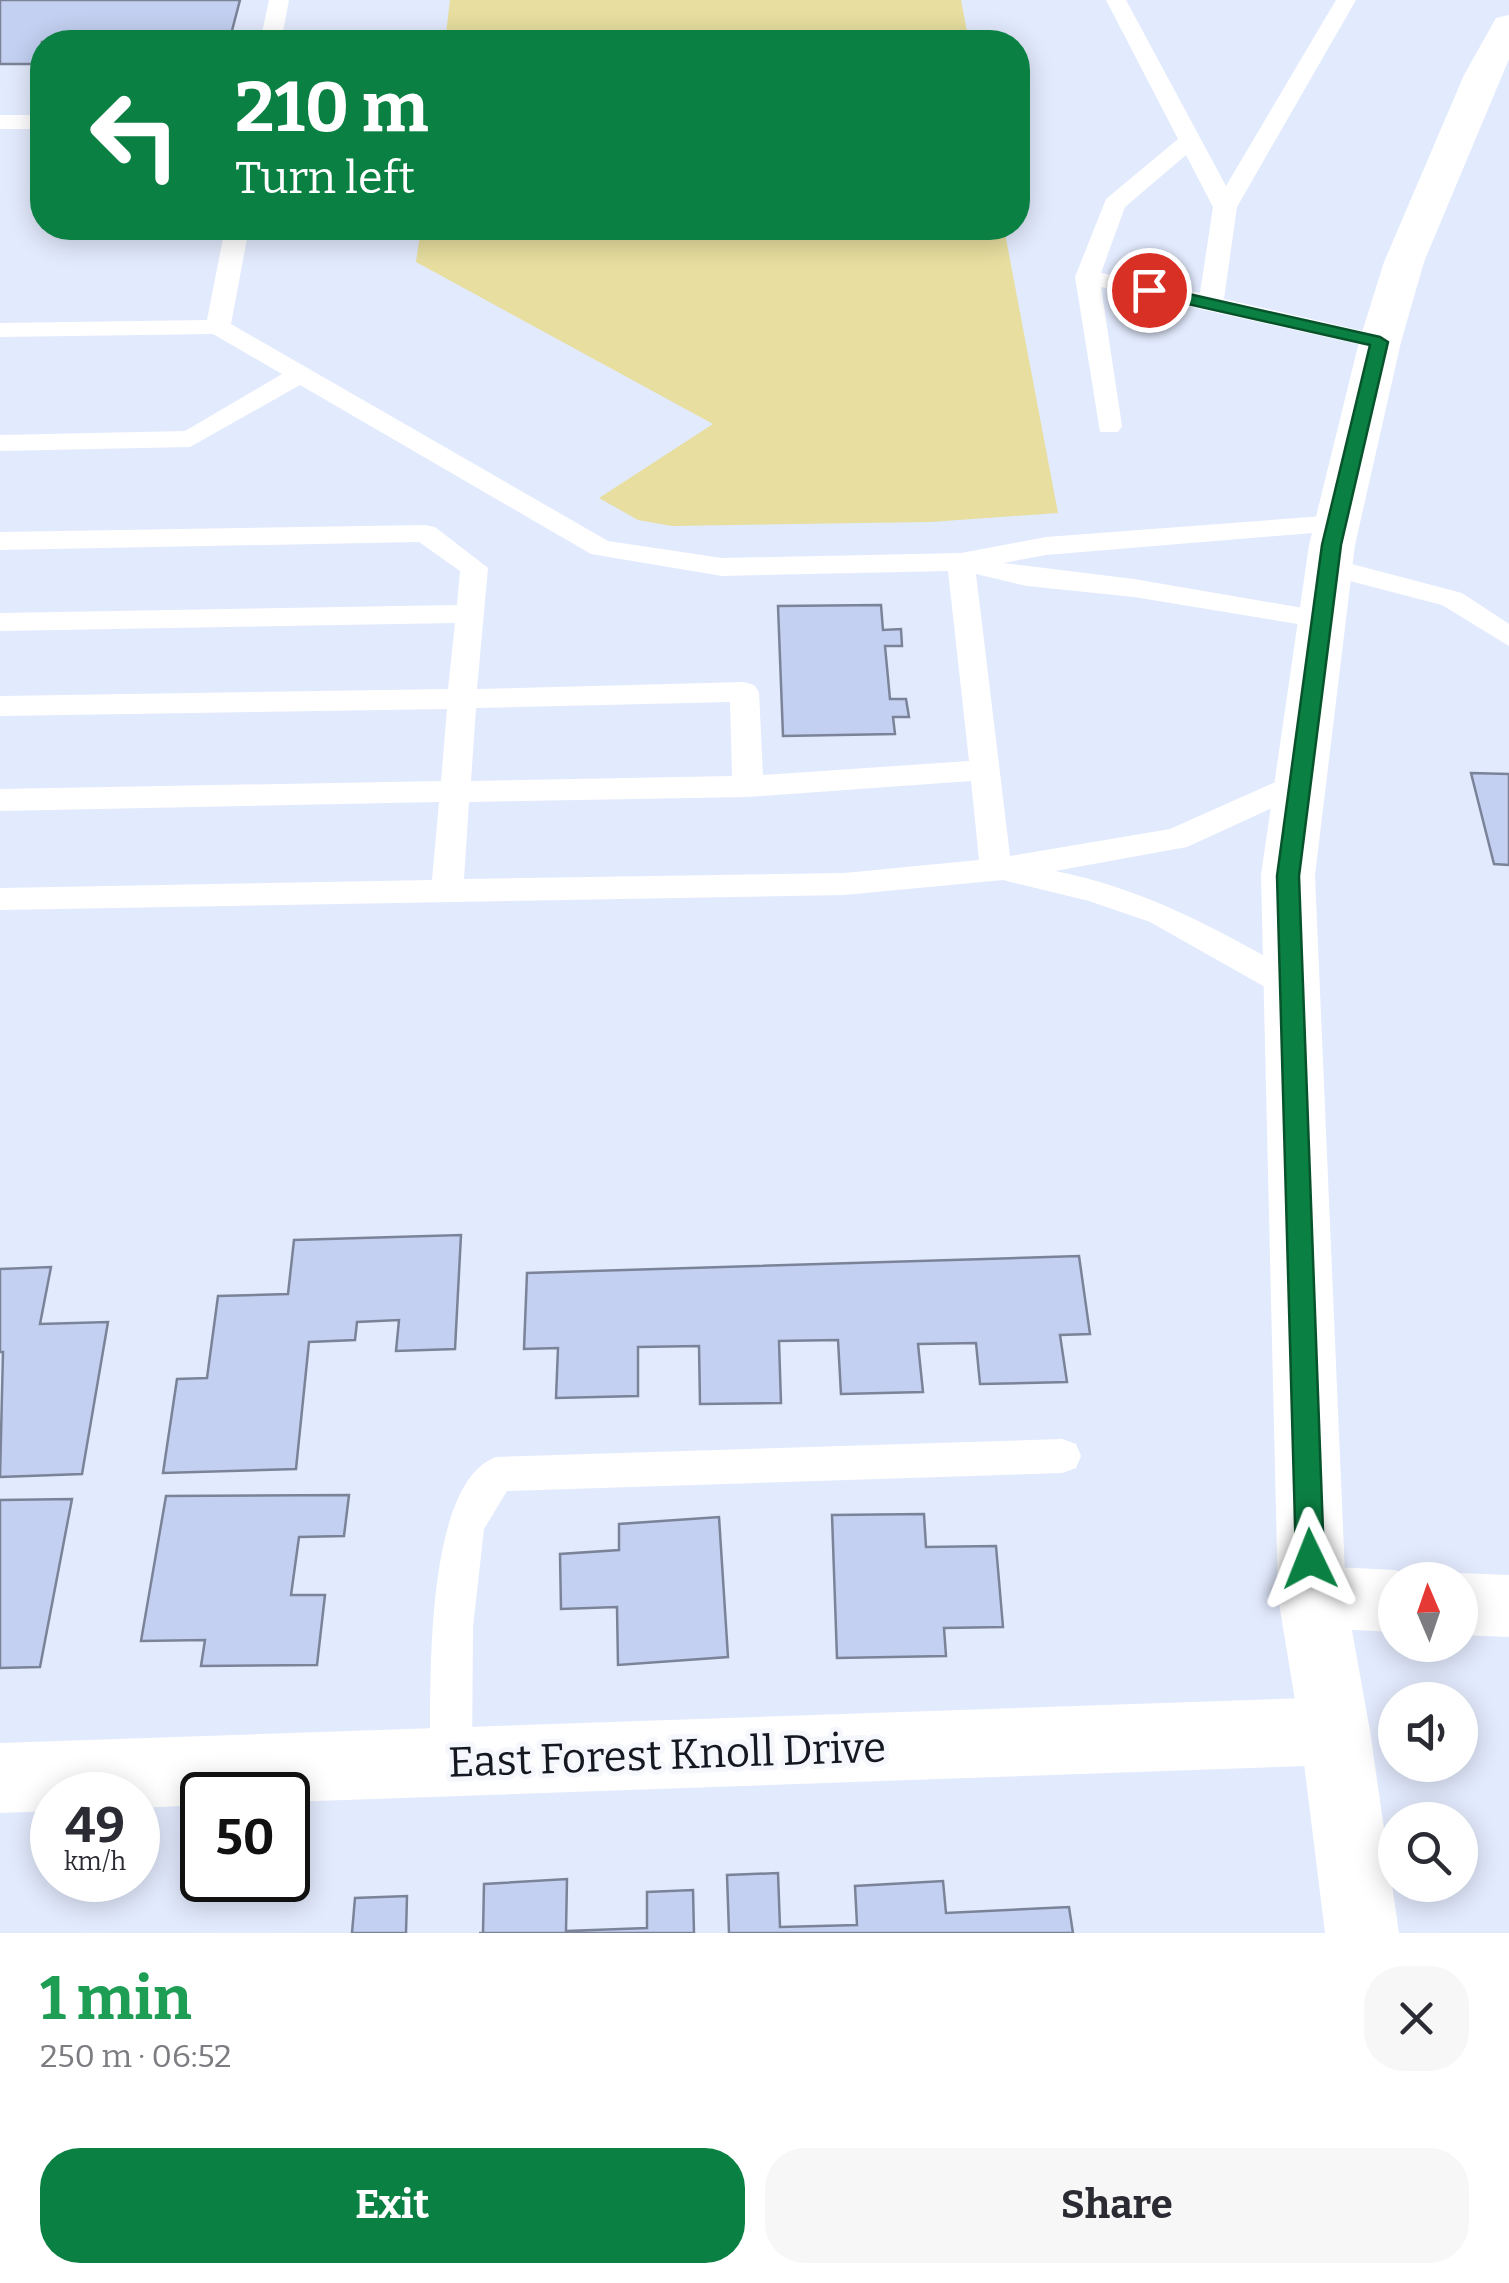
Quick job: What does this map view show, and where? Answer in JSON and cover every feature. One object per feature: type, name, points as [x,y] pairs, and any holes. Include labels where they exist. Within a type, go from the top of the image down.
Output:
[{"type":"main road","points":[[1362,1933],[1335,1731],[1312,1597],[1288,876],[1333,545],[1380,342],[1404,262],[1482,75],[1509,26]]},
{"type":"main road","points":[[1312,1597],[1378,1600]]},
{"type":"main road","points":[[1478,1605],[1509,1606]]},
{"type":"main road","name":"East Forest Knoll Drive","points":[[0,1778],[1335,1731]]},
{"type":"lane","points":[[273,30],[279,0]]},
{"type":"lane","points":[[1116,0],[1225,207]]},
{"type":"lane","points":[[1211,303],[1225,207],[1346,0]]},
{"type":"lane","points":[[0,122],[30,122]]},
{"type":"lane","points":[[1109,426],[1088,277],[1114,204],[1190,141]]},
{"type":"lane","points":[[218,327],[234,240]]},
{"type":"lane","points":[[1088,277],[1380,342]]},
{"type":"lane","points":[[0,330],[218,327],[600,548],[722,568],[961,562],[1046,546],[1333,545],[1452,599],[1509,638]]},
{"type":"lane","points":[[0,442],[190,439],[301,374]]},
{"type":"lane","points":[[0,541],[425,532],[474,568],[446,893]]},
{"type":"lane","points":[[961,562],[1027,577],[1134,588],[1322,619]]},
{"type":"lane","points":[[961,562],[996,870]]},
{"type":"lane","points":[[0,622],[470,614]]},
{"type":"lane","points":[[0,706],[744,692],[748,786]]},
{"type":"lane","points":[[0,800],[748,786],[985,770]]},
{"type":"lane","points":[[0,899],[844,884],[996,870],[1176,839],[1300,783]]},
{"type":"lane","points":[[996,870],[1093,890],[1161,914],[1291,986]]},
{"type":"lane","points":[[451,1762],[453,1627],[465,1526],[496,1474],[1062,1456]]},
{"type":"shaded area","points":[[450,0],[961,0],[967,30],[446,30]]},
{"type":"shaded area","points":[[419,240],[1006,240],[1058,513],[930,522],[672,526],[638,520],[599,498],[713,424],[416,262]]},
{"type":"building","points":[[0,0],[240,0],[232,30],[30,30],[30,64],[0,64]]},
{"type":"building","points":[[881,605],[883,630],[901,629],[902,646],[885,646],[890,699],[906,699],[909,717],[893,717],[895,734],[783,736],[778,606]]},
{"type":"building","points":[[1471,773],[1509,774],[1509,865],[1494,864]]},
{"type":"building","points":[[461,1235],[455,1349],[396,1351],[399,1320],[357,1322],[355,1340],[309,1342],[296,1469],[163,1473],[177,1379],[207,1378],[218,1296],[288,1294],[294,1240]]},
{"type":"building","points":[[1079,1256],[1090,1334],[1060,1335],[1067,1382],[980,1384],[976,1343],[918,1344],[923,1392],[841,1394],[838,1340],[779,1341],[781,1403],[700,1404],[699,1346],[638,1347],[638,1396],[556,1398],[558,1348],[524,1349],[527,1273]]},
{"type":"building","points":[[51,1267],[40,1324],[108,1322],[82,1474],[0,1477],[0,1269]]},
{"type":"building","points":[[349,1495],[344,1536],[299,1537],[291,1595],[325,1595],[317,1665],[201,1666],[205,1640],[141,1641],[166,1496]]},
{"type":"building","points":[[72,1499],[40,1667],[0,1668],[0,1500]]},
{"type":"building","points":[[924,1514],[926,1547],[996,1546],[1003,1627],[944,1628],[946,1656],[837,1658],[832,1515]]},
{"type":"building","points":[[719,1517],[728,1657],[618,1665],[617,1607],[561,1609],[560,1554],[619,1550],[619,1524]]},
{"type":"building","points":[[778,1873],[780,1927],[857,1925],[855,1886],[943,1881],[946,1913],[1069,1907],[1073,1933],[729,1933],[727,1875]]},
{"type":"building","points":[[567,1879],[566,1931],[647,1928],[647,1892],[693,1890],[694,1933],[483,1933],[484,1884]]},
{"type":"building","points":[[407,1896],[406,1933],[352,1933],[355,1898]]},
{"type":"route","points":[[1149,290],[1380,342],[1332,545],[1288,876],[1310,1559]]}]
